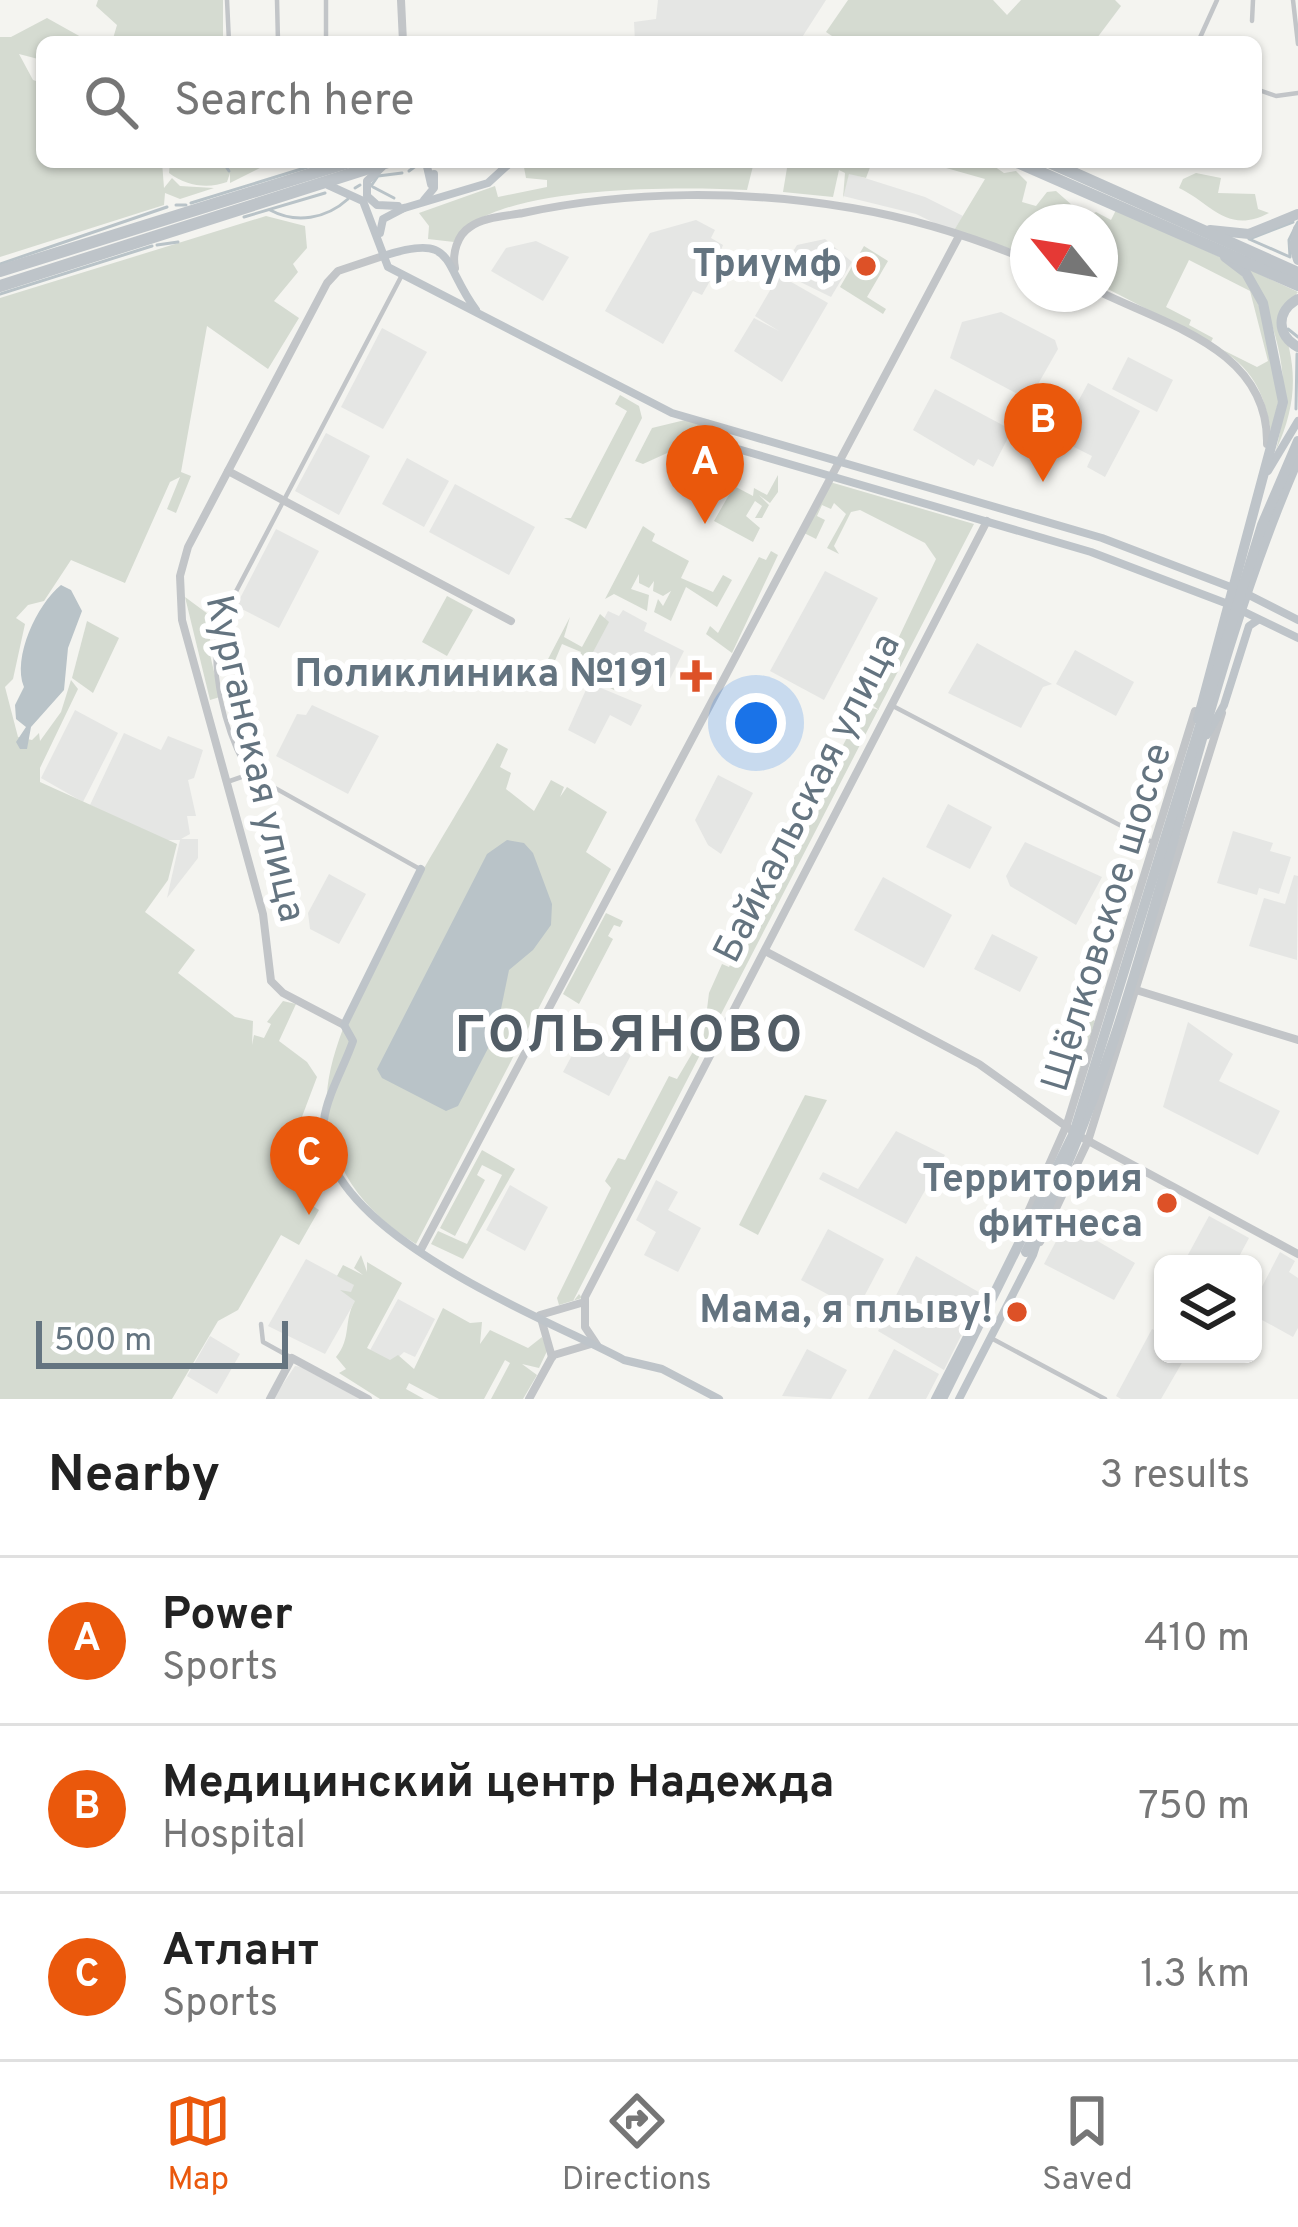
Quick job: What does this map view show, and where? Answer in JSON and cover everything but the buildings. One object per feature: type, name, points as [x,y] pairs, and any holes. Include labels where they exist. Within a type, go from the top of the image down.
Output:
[{"type":"highway","points":[[0,286],[331,168]]},
{"type":"highway","points":[[0,271],[371,168]]},
{"type":"highway","points":[[1032,168],[1298,273]]},
{"type":"highway","points":[[1061,168],[1298,285]]},
{"type":"main road","points":[[381,168],[370,176],[365,190],[377,206],[399,207],[488,183],[502,168]]},
{"type":"main road","points":[[376,232],[380,217],[429,190],[428,168]]},
{"type":"main road","points":[[431,168],[444,188],[455,190],[495,176],[502,168]]},
{"type":"main road","points":[[386,255],[380,224],[399,207],[427,197],[434,174]]},
{"type":"main road","points":[[292,193],[328,185],[351,191],[367,207],[388,267],[635,397],[707,423],[1035,518],[1236,589],[1298,620]]},
{"type":"main road","points":[[1193,232],[1249,234],[1298,214]]},
{"type":"main road","points":[[1298,230],[1294,247],[1298,260]]},
{"type":"main road","points":[[1193,232],[1239,266],[1265,311],[1284,389],[1236,589]]},
{"type":"main road","points":[[386,255],[436,248],[486,319]]},
{"type":"main road","points":[[440,294],[454,292],[457,273]]},
{"type":"main road","points":[[1298,299],[1286,308],[1281,324],[1287,339],[1298,347]]},
{"type":"main road","points":[[1263,482],[1298,421]]},
{"type":"main road","points":[[707,423],[724,445],[1030,534],[1167,580],[1296,635]]},
{"type":"main road","points":[[714,436],[724,428]]},
{"type":"main road","name":"Щёлковское шоссе","points":[[1077,1135],[1200,740],[1236,607],[1236,589],[1298,441]]},
{"type":"main road","points":[[810,470],[820,463],[815,454]]},
{"type":"main road","name":"Щёлковское шоссе","points":[[1236,589],[1298,459]]},
{"type":"main road","points":[[929,505],[926,496],[934,489]]},
{"type":"main road","points":[[1030,534],[1037,529],[1035,518]]},
{"type":"main road","points":[[1167,580],[1162,570],[1173,565]]},
{"type":"main road","points":[[1200,740],[1199,698],[1236,607]]},
{"type":"main road","points":[[1200,740],[1224,705],[1249,626],[1260,620]]},
{"type":"main road","points":[[421,869],[344,1025],[352,1041],[324,1118],[332,1157],[349,1190],[385,1229],[421,1252],[550,1321],[584,1330],[598,1346],[624,1360],[662,1369],[719,1399]]},
{"type":"main road","name":"Щёлковское шоссе","points":[[947,1399],[986,1330],[1077,1135],[1103,1071],[1125,986]]},
{"type":"main road","points":[[947,1399],[1012,1249],[1044,1208]]},
{"type":"main road","points":[[986,1330],[1033,1255],[1044,1208]]},
{"type":"street","points":[[227,0],[229,36]]},
{"type":"street","points":[[277,0],[278,36]]},
{"type":"street","points":[[326,0],[326,36]]},
{"type":"street","points":[[401,0],[404,36]]},
{"type":"street","points":[[1201,36],[1217,0]]},
{"type":"street","points":[[1252,21],[1253,0]]},
{"type":"street","points":[[1293,0],[1298,44]]},
{"type":"street","points":[[1262,91],[1276,96],[1298,93]]},
{"type":"street","points":[[457,273],[457,246],[471,225],[608,200],[686,195],[846,207],[1010,254]]},
{"type":"street","points":[[421,1252],[958,238]]},
{"type":"street","points":[[436,248],[457,246]]},
{"type":"street","name":"Курганская улица","points":[[344,1025],[273,984],[263,914],[182,620],[180,576],[185,554],[330,278],[386,255]]},
{"type":"street","points":[[371,260],[388,267]]},
{"type":"street","points":[[403,274],[218,628],[214,656],[250,774],[421,869]]},
{"type":"street","points":[[1118,301],[1231,358],[1251,377],[1268,432],[1233,572],[1236,589]]},
{"type":"street","points":[[228,471],[511,621]]},
{"type":"street","name":"Байкальская улица","points":[[585,1297],[987,521]]},
{"type":"street","points":[[206,703],[224,697]]},
{"type":"street","points":[[1012,1249],[1077,1135],[1124,1034],[1134,909],[1199,698]]},
{"type":"street","points":[[891,705],[1154,843]]},
{"type":"street","points":[[1033,1255],[1077,1135],[1096,1030],[1125,986],[1160,916],[1224,705]]},
{"type":"street","points":[[227,782],[250,774]]},
{"type":"street","points":[[1159,875],[1160,916]]},
{"type":"street","points":[[1134,909],[1159,875]]},
{"type":"street","points":[[765,951],[979,1064],[1077,1135],[1298,1254]]},
{"type":"street","points":[[1125,986],[1298,1040]]},
{"type":"street","points":[[1087,1095],[1096,1030]]},
{"type":"street","points":[[1103,1071],[1124,1034]]},
{"type":"street","points":[[529,1399],[552,1357],[550,1321],[585,1297]]},
{"type":"street","points":[[572,1347],[584,1330],[585,1297]]},
{"type":"street","points":[[572,1347],[550,1337],[540,1315],[577,1315],[584,1330]]},
{"type":"street","points":[[261,1324],[263,1342],[368,1399]]},
{"type":"street","points":[[986,1330],[1105,1399]]},
{"type":"street","points":[[552,1357],[572,1347],[598,1346]]},
{"type":"street","points":[[270,1399],[292,1358]]},
{"type":"shaded area","points":[[98,0],[223,0],[223,36],[114,36],[117,25],[96,6]]},
{"type":"shaded area","points":[[658,0],[826,0],[803,36],[635,36],[634,22],[656,19]]},
{"type":"shaded area","points":[[848,0],[993,0],[1007,15],[1021,0],[1115,0],[1121,6],[1098,36],[832,36],[826,32]]},
{"type":"shaded area","points":[[47,18],[79,36],[36,36],[36,58],[19,54],[36,81],[36,168],[162,168],[164,188],[172,178],[180,186],[214,188],[180,199],[165,193],[164,205],[0,257],[0,37],[11,37]]},
{"type":"shaded area","points":[[169,168],[260,168],[230,183],[230,173],[227,182],[205,186],[169,173]]},
{"type":"shaded area","points":[[524,168],[752,168],[747,190],[635,190],[544,199],[473,223],[454,242],[428,239],[429,226],[419,213],[495,186],[498,197],[547,187],[547,180],[526,178]]},
{"type":"shaded area","points":[[787,168],[870,168],[866,178],[849,174],[843,198],[845,173],[839,170],[833,197],[783,192]]},
{"type":"shaded area","points":[[946,168],[1016,171],[1027,182],[1022,202],[1029,204],[1010,204],[1010,249],[953,232],[985,179]]},
{"type":"shaded area","points":[[849,173],[925,197],[963,216],[953,232],[916,214],[843,196]]},
{"type":"shaded area","points":[[1196,173],[1221,178],[1218,193],[1255,194],[1258,209],[1269,213],[1242,220],[1220,214],[1179,188],[1183,179]]},
{"type":"shaded area","points":[[1056,191],[1071,204],[1038,204],[1047,192]]},
{"type":"shaded area","points":[[1118,211],[1220,257],[1237,269],[1256,295],[1281,390],[1271,432],[1254,382],[1215,346],[1257,367],[1268,361],[1250,291],[1189,260],[1166,307],[1191,320],[1189,325],[1213,338],[1211,342],[1118,294]]},
{"type":"shaded area","points":[[266,216],[305,226],[307,248],[293,264],[298,272],[274,301],[299,318],[268,369],[207,326],[181,472],[191,476],[176,513],[167,509],[180,477],[170,482],[125,583],[71,560],[44,601],[28,605],[16,618],[25,624],[13,679],[5,687],[18,737],[32,740],[39,733],[40,741],[61,712],[71,680],[78,689],[40,768],[40,782],[177,844],[168,880],[145,912],[195,950],[178,973],[235,1017],[253,1021],[252,1045],[254,1035],[264,1038],[271,1024],[267,1022],[283,1001],[296,1004],[279,1041],[307,1062],[317,1077],[286,1159],[297,1188],[316,1200],[313,1206],[319,1210],[299,1245],[281,1235],[238,1310],[218,1321],[172,1399],[0,1399],[0,298]]},
{"type":"shaded area","points":[[696,220],[715,230],[711,238],[723,245],[719,255],[723,258],[702,295],[693,291],[663,344],[605,311],[650,233]]},
{"type":"shaded area","points":[[825,239],[852,262],[831,297],[780,272],[797,245]]},
{"type":"shaded area","points":[[536,241],[569,257],[543,301],[491,271],[506,248]]},
{"type":"shaded area","points":[[864,246],[888,261],[867,297],[886,309],[883,314],[840,287]]},
{"type":"shaded area","points":[[1244,267],[1298,292],[1279,315],[1290,350],[1293,383],[1276,450],[1283,402],[1280,356],[1267,311]]},
{"type":"shaded area","points":[[779,275],[828,303],[782,382],[734,351],[754,318],[779,331],[755,316]]},
{"type":"shaded area","points":[[1001,312],[1055,340],[1058,349],[1029,400],[950,358],[962,322]]},
{"type":"shaded area","points":[[382,328],[427,352],[383,429],[341,407]]},
{"type":"shaded area","points":[[1128,357],[1173,380],[1157,412],[1112,389]]},
{"type":"shaded area","points":[[1088,383],[1140,411],[1105,477],[1087,467],[1092,456],[1058,439]]},
{"type":"shaded area","points":[[935,389],[1012,430],[993,467],[978,459],[974,466],[913,430]]},
{"type":"shaded area","points":[[620,395],[639,406],[642,418],[586,529],[564,518],[571,518],[627,411],[615,404]]},
{"type":"shaded area","points":[[685,420],[707,425],[709,434],[643,464],[635,461],[652,428]]},
{"type":"shaded area","points":[[326,433],[370,456],[339,515],[295,491]]},
{"type":"shaded area","points":[[407,458],[449,481],[424,527],[382,504]]},
{"type":"shaded area","points":[[778,475],[778,492],[770,503],[759,495],[769,505],[762,518],[755,518],[762,506],[755,501],[746,516],[760,528],[753,542],[714,521],[734,486],[753,496],[754,488],[767,495]]},
{"type":"shaded area","points":[[830,482],[974,524],[878,709],[868,702],[936,559],[925,543],[860,510],[851,512],[834,546],[839,554],[827,548],[846,514],[834,503],[831,509],[822,505],[817,516],[825,520],[816,539],[804,533]]},
{"type":"shaded area","points":[[455,484],[535,527],[509,575],[429,532]]},
{"type":"shaded area","points":[[643,526],[655,534],[652,541],[689,561],[681,578],[713,592],[723,575],[732,580],[717,607],[686,587],[671,621],[654,612],[658,599],[663,606],[671,591],[663,596],[653,591],[654,581],[649,588],[639,583],[639,574],[631,589],[649,595],[647,611],[614,594],[605,599]]},
{"type":"shaded area","points":[[276,529],[319,551],[279,628],[236,606]]},
{"type":"shaded area","points":[[771,551],[778,555],[732,653],[706,634],[710,626],[718,633],[759,557],[766,560]]},
{"type":"shaded area","points":[[825,571],[878,598],[824,700],[770,671]]},
{"type":"shaded area","points":[[61,585],[71,590],[82,611],[68,648],[64,690],[31,727],[27,749],[20,749],[16,742],[26,727],[16,719],[15,705],[24,687],[24,647],[36,618]]},
{"type":"shaded area","points":[[447,596],[473,610],[447,656],[422,642]]},
{"type":"shaded area","points":[[185,597],[216,620],[208,646],[220,697],[210,700]]},
{"type":"shaded area","points":[[623,610],[647,623],[644,631],[684,651],[667,685],[587,652],[608,611],[619,616]]},
{"type":"shaded area","points":[[600,614],[609,622],[592,654],[614,666],[587,660],[620,677],[614,690],[581,673],[589,679],[587,684],[571,672],[581,652],[562,644],[543,689],[535,684],[570,617],[564,637],[582,647]]},
{"type":"shaded area","points":[[87,621],[119,638],[93,693],[72,678]]},
{"type":"shaded area","points":[[977,643],[1052,684],[1043,687],[1021,728],[948,693]]},
{"type":"shaded area","points":[[1075,650],[1134,682],[1116,716],[1056,684]]},
{"type":"shaded area","points":[[589,683],[642,705],[631,726],[610,715],[595,744],[568,730]]},
{"type":"shaded area","points":[[312,705],[379,736],[348,794],[276,756],[297,714],[306,715]]},
{"type":"shaded area","points":[[861,705],[878,710],[573,1301],[559,1305],[557,1298],[611,1188],[605,1181],[618,1158],[625,1160],[669,1076],[677,1079],[704,1033],[709,993],[722,964],[729,967],[766,894],[780,884],[795,856],[811,817],[812,785],[822,784],[849,734],[842,722]]},
{"type":"shaded area","points":[[75,710],[118,733],[83,802],[41,778]]},
{"type":"shaded area","points":[[124,733],[161,750],[168,736],[203,750],[194,778],[188,780],[196,816],[187,816],[190,834],[181,839],[198,839],[198,858],[167,898],[180,840],[162,840],[90,805]]},
{"type":"shaded area","points":[[497,743],[508,749],[500,767],[511,773],[506,789],[534,811],[551,780],[564,787],[560,797],[567,787],[607,812],[586,852],[611,869],[416,1244],[379,1216],[350,1182],[332,1142],[327,1096],[333,1059],[371,966]]},
{"type":"shaded area","points":[[718,775],[753,793],[721,854],[708,845],[695,820]]},
{"type":"shaded area","points":[[948,804],[992,827],[970,869],[926,847]]},
{"type":"shaded area","points":[[1233,831],[1273,843],[1270,851],[1291,857],[1279,894],[1259,888],[1257,895],[1217,883]]},
{"type":"shaded area","points":[[507,840],[524,843],[533,853],[552,904],[551,925],[533,950],[509,970],[496,1033],[458,1106],[446,1111],[382,1078],[377,1069],[487,854]]},
{"type":"shaded area","points":[[1025,842],[1102,877],[1076,925],[1010,886],[1006,876]]},
{"type":"shaded area","points":[[329,874],[366,894],[339,944],[310,929],[308,913]]},
{"type":"shaded area","points":[[1294,875],[1298,876],[1297,960],[1249,946],[1264,898],[1285,904]]},
{"type":"shaded area","points":[[883,877],[952,915],[924,968],[854,930]]},
{"type":"shaded area","points":[[606,913],[623,921],[608,936],[613,939],[579,1004],[563,994]]},
{"type":"shaded area","points":[[992,934],[1038,957],[1020,992],[974,969]]},
{"type":"shaded area","points":[[1080,1012],[1095,1021],[1076,1082],[1049,1071]]},
{"type":"shaded area","points":[[1188,1022],[1233,1054],[1219,1081],[1280,1111],[1258,1155],[1163,1107]]},
{"type":"shaded area","points":[[585,1031],[631,1055],[609,1096],[563,1072]]},
{"type":"shaded area","points":[[805,1095],[827,1100],[758,1235],[739,1225]]},
{"type":"shaded area","points":[[896,1131],[945,1155],[906,1224],[819,1179],[823,1172],[858,1189]]},
{"type":"shaded area","points":[[482,1150],[515,1169],[463,1259],[431,1244],[438,1231],[467,1244],[502,1175],[482,1165],[477,1175],[485,1180],[455,1236],[440,1228]]},
{"type":"shaded area","points":[[656,1180],[678,1192],[668,1210],[701,1228],[678,1272],[644,1255],[656,1232],[636,1220]]},
{"type":"shaded area","points":[[510,1185],[548,1207],[525,1251],[486,1230]]},
{"type":"shaded area","points":[[1209,1216],[1249,1238],[1240,1255],[1188,1255]]},
{"type":"shaded area","points":[[1072,1226],[1135,1263],[1114,1300],[1044,1264],[1061,1232],[1067,1235]]},
{"type":"shaded area","points":[[828,1229],[884,1259],[857,1310],[801,1280]]},
{"type":"shaded area","points":[[1280,1252],[1295,1261],[1289,1272],[1298,1278],[1298,1328],[1293,1337],[1262,1320],[1262,1287]]},
{"type":"shaded area","points":[[361,1255],[367,1272],[367,1262],[402,1283],[367,1348],[390,1360],[398,1355],[414,1369],[443,1308],[470,1323],[482,1322],[480,1344],[490,1330],[528,1348],[542,1337],[548,1349],[539,1368],[522,1364],[537,1375],[523,1399],[491,1399],[510,1363],[505,1360],[484,1399],[439,1399],[409,1383],[406,1389],[424,1399],[380,1399],[339,1373],[346,1369],[336,1357],[355,1301],[340,1290],[351,1292],[354,1285],[337,1276],[343,1265],[363,1275],[354,1268]]},
{"type":"shaded area","points":[[916,1256],[982,1294],[944,1370],[878,1331]]},
{"type":"shaded area","points":[[306,1259],[362,1289],[325,1354],[268,1326]]},
{"type":"shaded area","points":[[398,1299],[435,1319],[415,1357],[404,1352],[390,1365],[368,1354]]},
{"type":"shaded area","points":[[1154,1330],[1154,1363],[1182,1363],[1161,1399],[1116,1396]]},
{"type":"shaded area","points":[[210,1336],[240,1354],[217,1394],[187,1376]]},
{"type":"shaded area","points":[[807,1349],[847,1370],[831,1399],[782,1396]]},
{"type":"shaded area","points":[[894,1349],[939,1374],[926,1399],[868,1399]]},
{"type":"shaded area","points":[[295,1366],[301,1367],[360,1399],[273,1399]]},
{"type":"waterway","points":[[191,203],[305,168]]},
{"type":"waterway","points":[[409,171],[413,168]]},
{"type":"waterway","points":[[371,186],[378,176],[402,173]]},
{"type":"waterway","points":[[355,188],[360,185]]},
{"type":"waterway","points":[[373,187],[394,198]]},
{"type":"waterway","points":[[244,217],[325,193]]},
{"type":"waterway","points":[[270,210],[310,217],[348,199]]},
{"type":"waterway","points":[[176,205],[186,205]]},
{"type":"waterway","points":[[0,264],[167,207]]},
{"type":"waterway","points":[[1293,222],[1249,239],[1290,257],[1289,240],[1298,222]]},
{"type":"waterway","points":[[157,245],[178,242]]},
{"type":"waterway","points":[[0,294],[152,246]]},
{"type":"waterway","points":[[1288,329],[1298,337]]},
{"type":"waterway","points":[[1296,409],[1297,354]]},
{"type":"place","name":"Триумф","points":[[866,266]]},
{"type":"place","name":"Медицинский центр Надежда","points":[[1043,482]]},
{"type":"place","name":"Power","points":[[705,524]]},
{"type":"place","name":"Поликлиника №191","points":[[696,676]]},
{"type":"place","name":"Территория фитнеса","points":[[1167,1203]]},
{"type":"place","name":"Атлант","points":[[309,1215]]},
{"type":"place","name":"Мама, я плыву!","points":[[1017,1312]]},
{"type":"district","name":"ГОЛЬЯНОВО","points":[[630,1038]]}]
